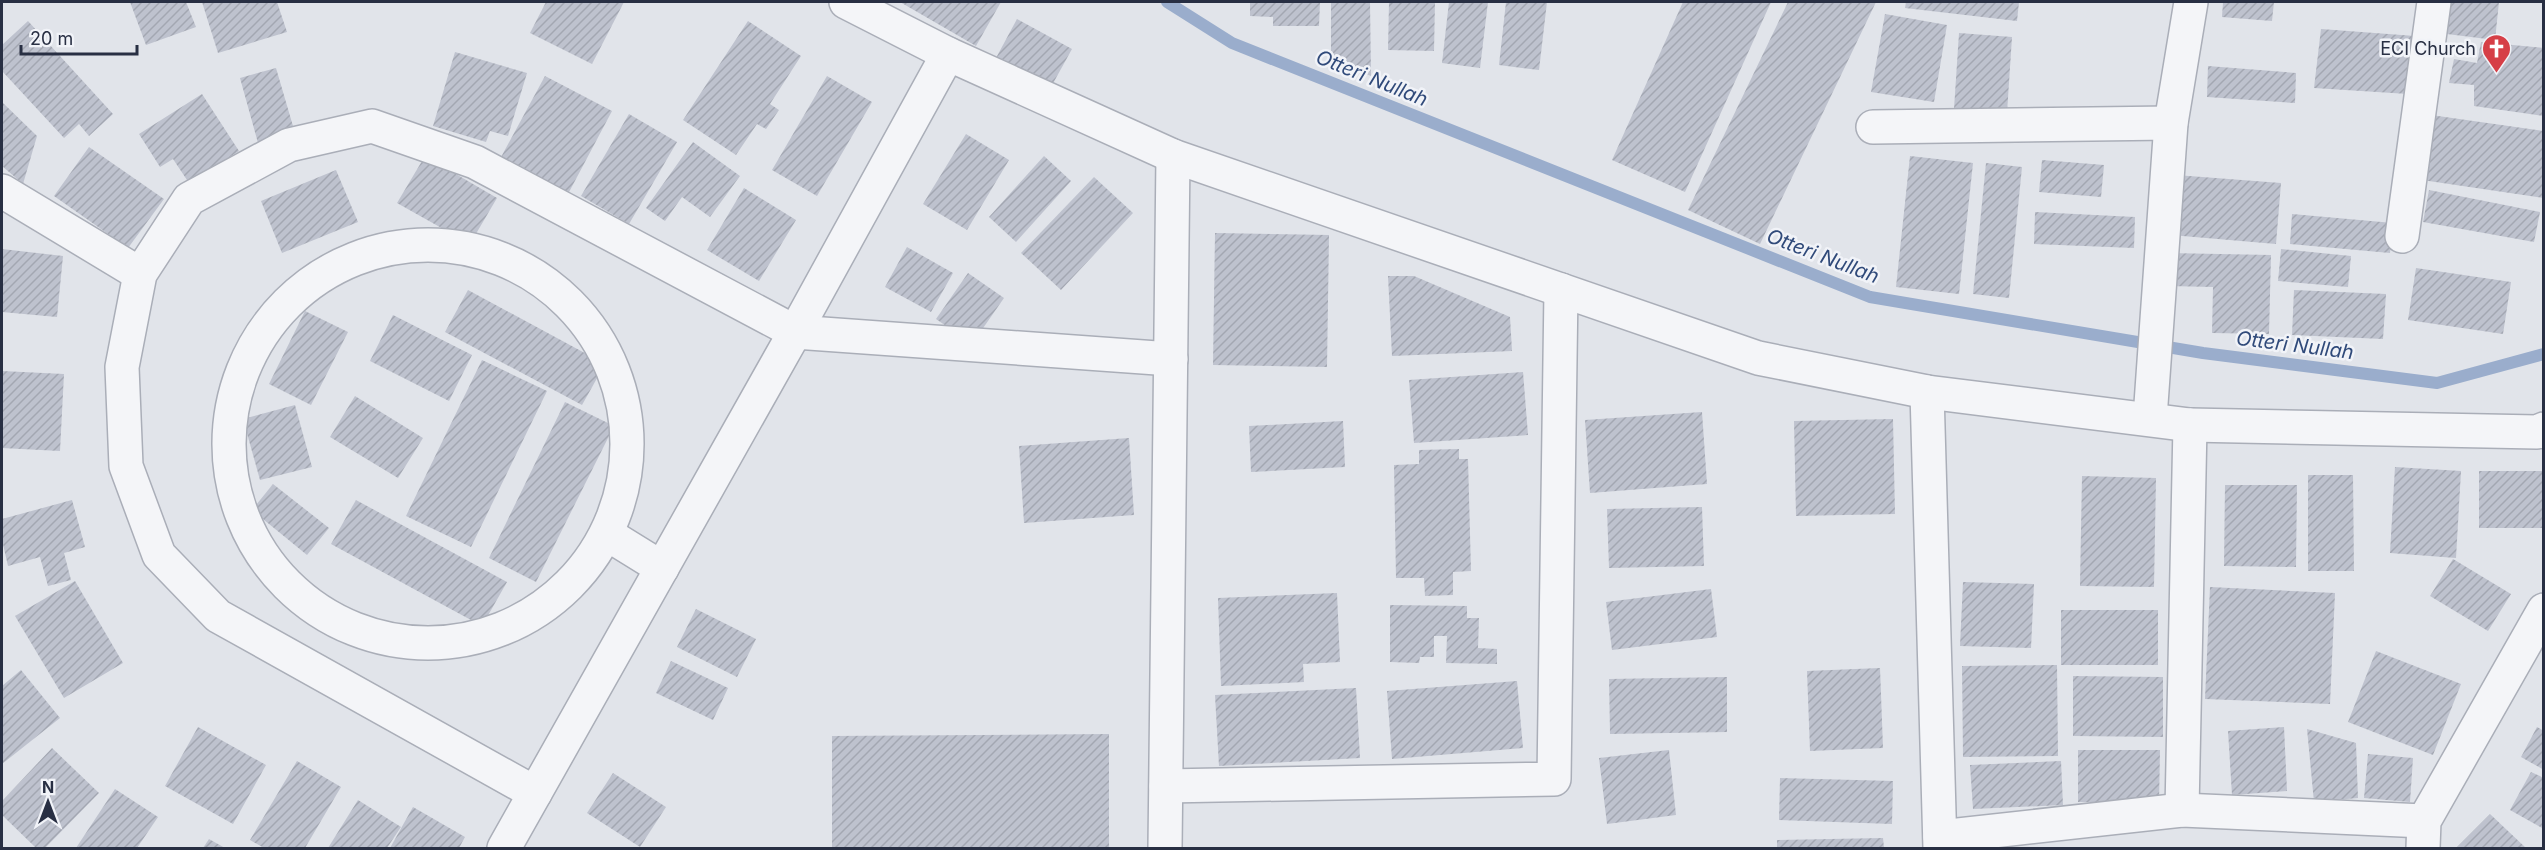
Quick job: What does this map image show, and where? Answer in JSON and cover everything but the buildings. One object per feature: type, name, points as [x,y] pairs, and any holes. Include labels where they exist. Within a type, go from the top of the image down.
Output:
[{"type":"street","points":[[846,2],[948,54],[1173,156],[1758,358],[1927,392],[2190,424],[2525,432],[2544,429]]},
{"type":"street","points":[[2150,418],[2171,123],[2191,2]]},
{"type":"street","points":[[2402,236],[2434,2]]},
{"type":"street","points":[[504,849],[795,332],[948,54]]},
{"type":"street","points":[[1873,127],[2171,123]]},
{"type":"street","points":[[535,793],[218,616],[159,555],[126,466],[122,367],[140,274],[189,199],[289,145],[372,126],[475,162],[795,332],[1171,359]]},
{"type":"street","points":[[1165,849],[1173,156]]},
{"type":"street","points":[[2,191],[140,274]]},
{"type":"street","points":[[455,245],[516,264],[568,300],[606,351],[627,410],[627,474],[608,534],[567,589],[510,627],[444,644],[375,638],[314,609],[264,562],[234,501],[226,434],[242,367],[278,310],[331,267],[392,246],[455,245]]},
{"type":"street","points":[[1166,786],[1554,779],[1561,290]]},
{"type":"street","points":[[1927,392],[1940,843],[2182,810],[2423,835],[2544,610]]},
{"type":"street","points":[[2182,810],[2190,424]]},
{"type":"street","points":[[608,534],[662,568]]},
{"type":"waterway","name":"Otteri Nullah","points":[[1167,2],[1232,43],[1870,297],[2203,353],[2437,383],[2544,354]]},
{"type":"place","name":"ECI Church","points":[[2497,74]]}]
